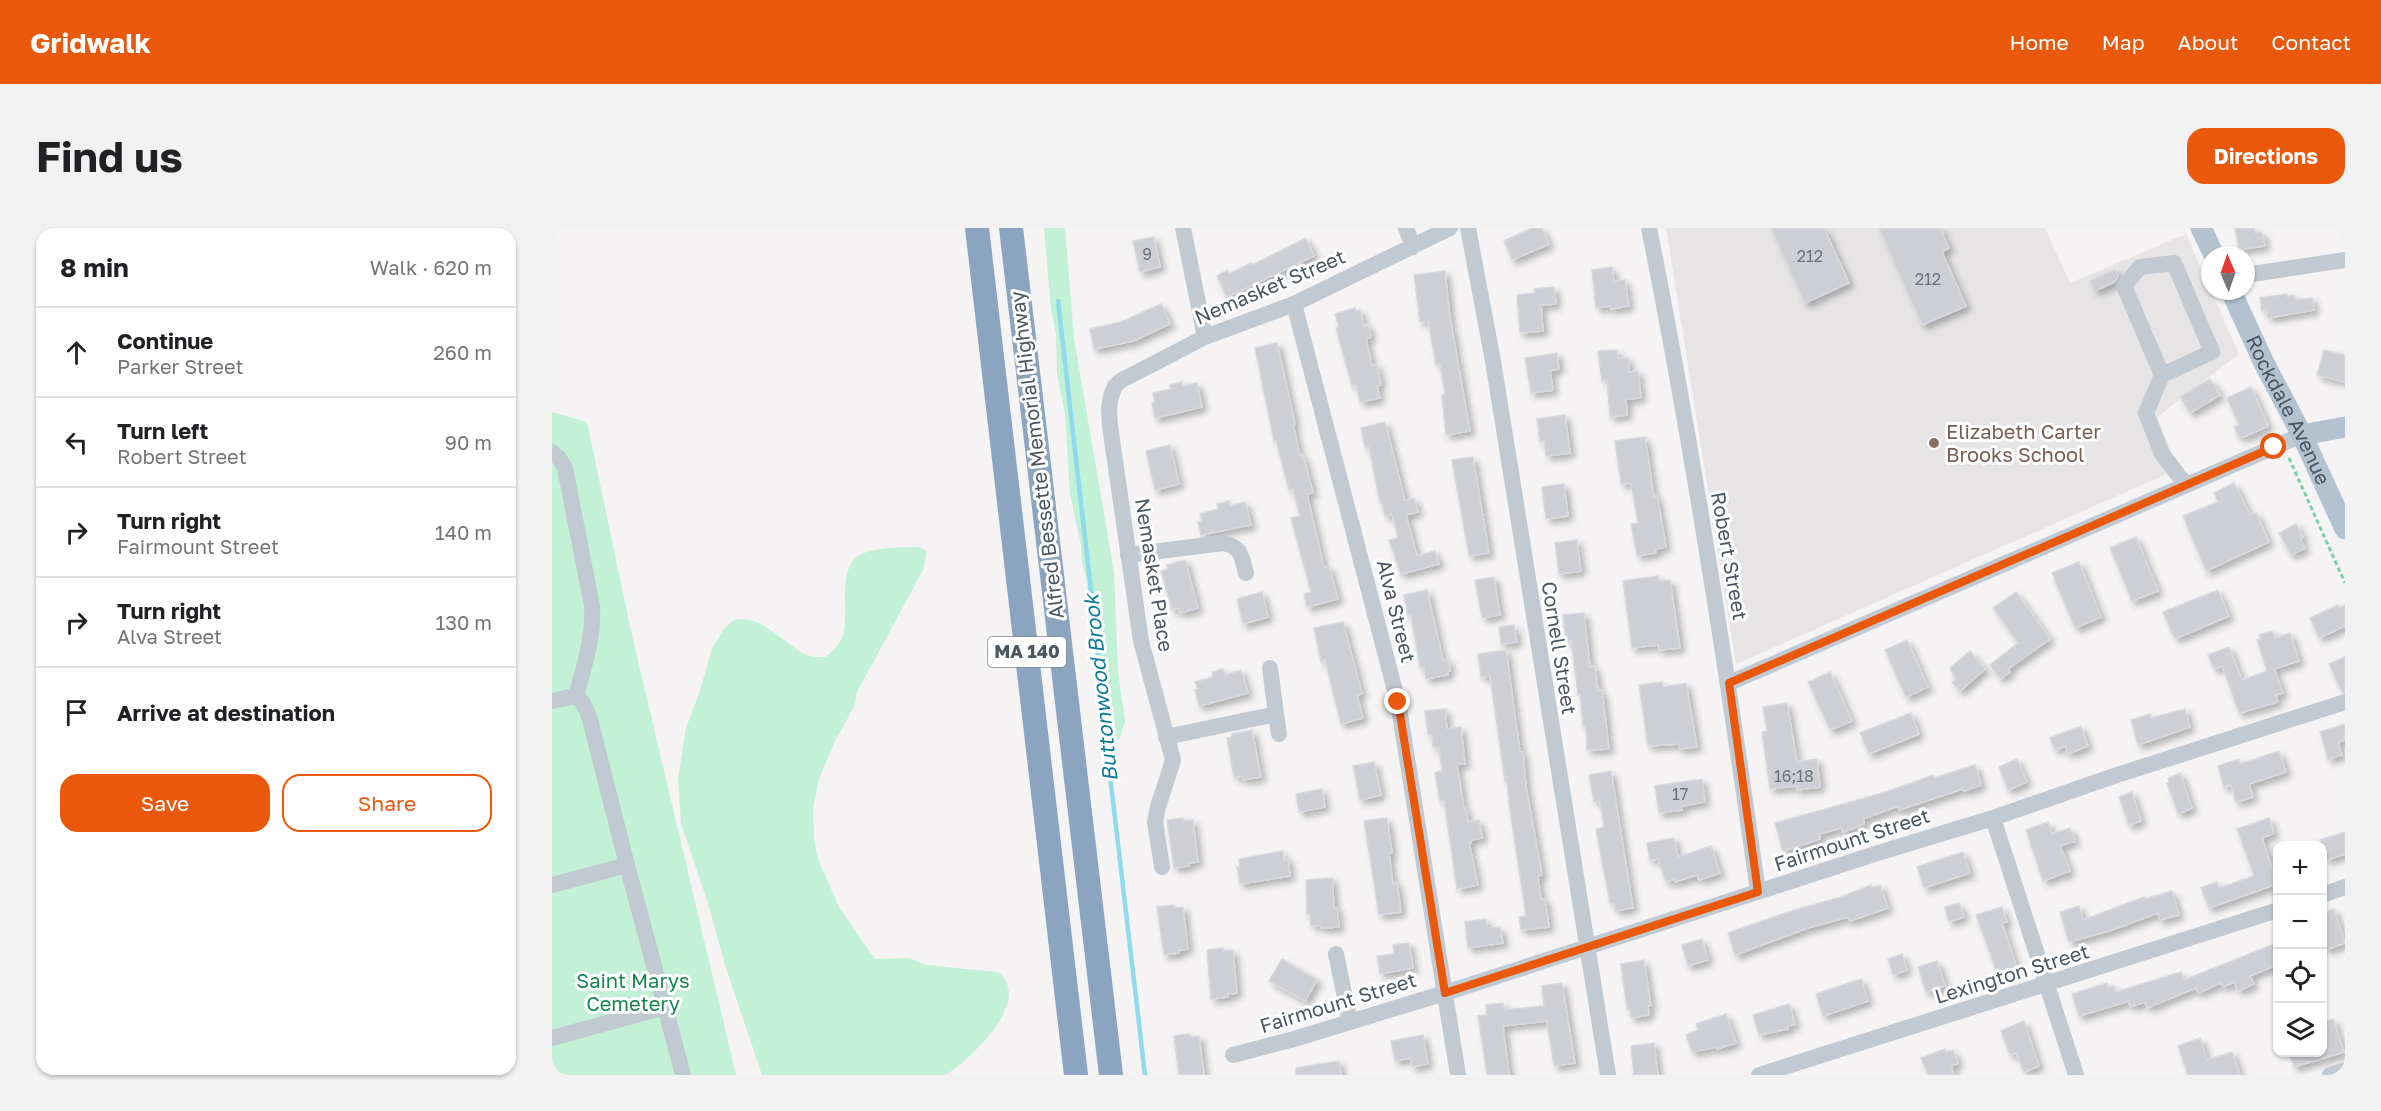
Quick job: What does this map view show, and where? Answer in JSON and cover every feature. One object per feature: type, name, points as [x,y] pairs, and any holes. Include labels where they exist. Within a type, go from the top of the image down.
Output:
[{"type":"highway","name":"Alfred Bessette Memorial Highway","points":[[977,228],[1076,1075]]},
{"type":"highway","name":"Alfred Bessette Memorial Highway","points":[[1011,228],[1111,1075]]},
{"type":"main road","points":[[2201,228],[2210,246]]},
{"type":"main road","name":"Rockdale Avenue","points":[[2235,300],[2345,528]]},
{"type":"main road","points":[[2302,435],[2345,427]]},
{"type":"street","points":[[1183,228],[1205,337]]},
{"type":"street","points":[[1406,228],[1413,247]]},
{"type":"street","name":"Nemasket Street","points":[[1112,394],[1122,380],[1205,337],[1294,304],[1450,228]]},
{"type":"street","name":"Cornell Street","points":[[1468,228],[1493,361],[1608,1075]]},
{"type":"street","name":"Robert Street","points":[[1649,228],[1668,324],[1729,683],[1758,892]]},
{"type":"street","points":[[2255,274],[2345,260]]},
{"type":"street","points":[[2162,375],[2124,286],[2140,267],[2174,263],[2212,352],[2162,375],[2146,413],[2162,454],[2186,485]]},
{"type":"street","name":"Alva Street","points":[[1294,304],[1398,702],[1458,1075]]},
{"type":"street","name":"Nemasket Place","points":[[1112,394],[1109,409],[1110,426],[1141,641],[1173,760],[1155,822],[1162,867]]},
{"type":"street","points":[[1729,683],[2302,435]]},
{"type":"street","points":[[552,452],[565,468],[592,606],[593,624],[590,646],[576,696]]},
{"type":"street","points":[[1128,555],[1223,543],[1234,546],[1241,554],[1246,573]]},
{"type":"street","points":[[1270,668],[1279,734]]},
{"type":"street","points":[[552,701],[576,696]]},
{"type":"street","points":[[576,696],[583,703],[589,716],[682,1075]]},
{"type":"street","name":"Fairmount Street","points":[[1233,1055],[1445,993],[1993,818],[2345,702]]},
{"type":"street","points":[[1166,737],[1276,714]]},
{"type":"street","points":[[1993,818],[2076,1075]]},
{"type":"street","points":[[552,885],[627,865]]},
{"type":"street","points":[[2327,893],[2345,887]]},
{"type":"street","name":"Lexington Street","points":[[1759,1075],[2273,911]]},
{"type":"street","points":[[1336,954],[1350,1022]]},
{"type":"street","points":[[552,1038],[665,1007]]},
{"type":"street","points":[[2330,1075],[2345,1070]]},
{"type":"path","points":[[2289,458],[2345,583]]},
{"type":"shaded area","name":"Elizabeth Carter Brooks School","points":[[1666,228],[2045,228],[2070,283],[2186,234],[2201,268],[2201,300],[2215,300],[2239,354],[2157,417],[2178,469],[1736,664]]},
{"type":"green space","points":[[1044,228],[1065,228],[1074,338],[1114,573],[1118,671],[1125,722],[1119,740],[1105,737],[1098,715],[1093,618],[1070,494],[1065,414],[1057,374],[1056,334],[1051,309]]},
{"type":"green space","name":"Saint Marys Cemetery","points":[[552,412],[587,422],[631,631],[736,1075],[552,1075]]},
{"type":"green space","points":[[920,547],[927,552],[923,570],[857,692],[854,707],[835,741],[819,779],[813,808],[814,839],[818,859],[840,909],[875,959],[909,958],[926,965],[998,972],[1007,984],[1008,998],[1004,1013],[982,1043],[946,1075],[762,1075],[681,824],[678,779],[686,728],[700,691],[712,648],[724,629],[734,620],[745,619],[764,626],[806,655],[826,657],[838,645],[843,635],[846,581],[848,570],[853,562],[860,555],[874,550]]},
{"type":"building","points":[[1532,228],[1542,228],[1549,244],[1512,260],[1504,241]]},
{"type":"building","points":[[1771,228],[1824,228],[1849,283],[1805,303]]},
{"type":"building","points":[[1879,228],[1940,228],[1949,248],[1942,252],[1966,306],[1922,325]]},
{"type":"building","points":[[2235,228],[2254,228],[2255,233],[2262,232],[2265,246],[2238,246]]},
{"type":"building","points":[[1154,237],[1160,267],[1140,272],[1133,241]]},
{"type":"building","points":[[1306,238],[1314,256],[1227,297],[1217,276],[1227,270],[1229,274],[1251,263],[1252,265]]},
{"type":"building","points":[[1612,267],[1614,282],[1625,280],[1629,306],[1611,309],[1611,306],[1596,308],[1592,270]]},
{"type":"building","points":[[2115,269],[2118,276],[2115,282],[2095,291],[2090,281]]},
{"type":"building","points":[[1445,271],[1450,318],[1470,431],[1446,435],[1442,395],[1445,395],[1440,364],[1436,365],[1428,321],[1420,322],[1414,275]]},
{"type":"building","points":[[1554,287],[1556,304],[1541,305],[1543,331],[1520,333],[1517,295],[1535,293],[1534,289]]},
{"type":"building","points":[[2287,294],[2287,297],[2294,295],[2294,300],[2312,298],[2314,310],[2268,318],[2267,309],[2262,310],[2260,298]]},
{"type":"building","points":[[1161,304],[1170,324],[1133,341],[1094,349],[1090,329],[1121,322]]},
{"type":"building","points":[[1355,308],[1356,311],[1360,310],[1364,326],[1368,325],[1371,337],[1366,339],[1372,366],[1377,365],[1381,385],[1377,386],[1380,398],[1360,402],[1356,385],[1352,386],[1336,328],[1339,327],[1335,314]]},
{"type":"building","points":[[1277,343],[1300,456],[1303,455],[1313,493],[1307,494],[1324,568],[1329,566],[1338,599],[1307,607],[1304,594],[1311,592],[1291,518],[1300,516],[1293,489],[1289,490],[1276,440],[1274,441],[1255,348]]},
{"type":"building","points":[[1617,350],[1618,358],[1628,358],[1629,372],[1638,371],[1641,398],[1626,399],[1627,415],[1610,417],[1607,380],[1602,381],[1598,351]]},
{"type":"building","points":[[2324,350],[2345,355],[2345,382],[2317,375]]},
{"type":"building","points":[[1557,353],[1559,369],[1550,371],[1553,390],[1531,393],[1525,358]]},
{"type":"building","points":[[2210,379],[2220,395],[2190,413],[2180,397]]},
{"type":"building","points":[[1182,382],[1183,386],[1197,383],[1202,407],[1155,418],[1153,393],[1171,389],[1170,385]]},
{"type":"building","points":[[2251,387],[2268,426],[2239,437],[2234,427],[2239,425],[2227,398]]},
{"type":"building","points":[[1565,415],[1570,453],[1546,456],[1544,441],[1540,442],[1537,419]]},
{"type":"building","points":[[1385,422],[1405,501],[1414,498],[1418,512],[1406,515],[1417,556],[1435,551],[1439,564],[1401,574],[1389,540],[1398,538],[1392,514],[1385,516],[1382,503],[1380,503],[1369,447],[1365,448],[1361,428]]},
{"type":"building","points":[[1645,437],[1654,497],[1657,496],[1666,547],[1655,549],[1656,553],[1637,556],[1631,524],[1638,523],[1632,488],[1630,483],[1621,484],[1615,441]]},
{"type":"building","points":[[1170,445],[1179,484],[1155,490],[1146,451]]},
{"type":"building","points":[[1473,457],[1489,553],[1469,556],[1452,460]]},
{"type":"building","points":[[2234,483],[2250,515],[2256,513],[2269,542],[2206,571],[2183,516],[2218,502],[2214,493]]},
{"type":"building","points":[[1564,484],[1568,516],[1546,519],[1542,487]]},
{"type":"building","points":[[1229,501],[1230,506],[1245,502],[1251,525],[1201,535],[1198,522],[1202,521],[1200,514],[1218,509],[1217,504]]},
{"type":"building","points":[[2296,524],[2303,537],[2300,539],[2305,548],[2291,555],[2279,533]]},
{"type":"building","points":[[2136,537],[2158,591],[2132,601],[2110,548]]},
{"type":"building","points":[[1577,540],[1581,571],[1559,574],[1555,543]]},
{"type":"building","points":[[1185,560],[1198,608],[1180,613],[1179,608],[1172,610],[1161,571],[1168,569],[1167,565]]},
{"type":"building","points":[[2079,562],[2101,617],[2075,628],[2052,573]]},
{"type":"building","points":[[1658,576],[1659,581],[1670,580],[1680,648],[1659,650],[1658,645],[1632,648],[1623,581]]},
{"type":"building","points":[[1494,577],[1500,615],[1482,618],[1475,580]]},
{"type":"building","points":[[1427,590],[1443,661],[1448,659],[1450,671],[1447,672],[1448,675],[1426,679],[1424,667],[1420,668],[1411,615],[1408,616],[1404,595]]},
{"type":"building","points":[[2218,590],[2229,616],[2175,639],[2163,612]]},
{"type":"building","points":[[1262,592],[1268,617],[1243,624],[1237,599]]},
{"type":"building","points":[[2016,592],[2050,639],[2008,669],[2010,672],[2000,679],[1990,665],[2018,643],[1993,608]]},
{"type":"building","points":[[2338,605],[2339,608],[2345,605],[2345,626],[2319,638],[2310,618]]},
{"type":"building","points":[[1584,613],[1590,667],[1595,666],[1598,691],[1602,690],[1609,749],[1587,750],[1586,725],[1583,726],[1571,641],[1566,642],[1563,615]]},
{"type":"building","points":[[1343,622],[1362,694],[1357,695],[1363,718],[1341,724],[1325,660],[1321,661],[1314,628]]},
{"type":"building","points":[[1514,625],[1517,642],[1501,644],[1499,627]]},
{"type":"building","points":[[2272,631],[2275,638],[2290,633],[2299,661],[2274,669],[2283,693],[2276,695],[2278,702],[2239,713],[2222,666],[2214,669],[2208,655],[2229,647],[2242,680],[2267,671],[2257,640],[2261,639],[2259,635]]},
{"type":"building","points":[[1907,640],[1928,687],[1906,697],[1885,650]]},
{"type":"building","points":[[1506,650],[1520,752],[1523,752],[1526,787],[1542,875],[1538,876],[1541,899],[1545,899],[1549,927],[1521,930],[1519,917],[1526,916],[1507,781],[1505,781],[1490,676],[1481,677],[1478,654]]},
{"type":"building","points":[[1970,651],[1985,669],[1960,691],[1952,682],[1956,679],[1950,668]]},
{"type":"building","points":[[2345,657],[2345,692],[2342,692],[2329,664]]},
{"type":"building","points":[[1223,669],[1225,675],[1241,670],[1248,693],[1199,706],[1195,690],[1198,689],[1195,682],[1213,677],[1212,672]]},
{"type":"building","points":[[1830,672],[1852,721],[1830,730],[1808,682]]},
{"type":"building","points":[[1662,682],[1663,687],[1686,683],[1697,747],[1679,749],[1679,744],[1648,746],[1639,685]]},
{"type":"building","points":[[1787,703],[1797,762],[1817,759],[1820,787],[1797,790],[1796,786],[1770,789],[1762,732],[1767,731],[1763,707]]},
{"type":"building","points":[[1445,709],[1447,729],[1461,727],[1465,764],[1457,764],[1464,809],[1466,808],[1468,822],[1479,820],[1482,838],[1471,840],[1469,843],[1478,885],[1457,889],[1444,800],[1440,801],[1435,773],[1442,771],[1439,747],[1433,747],[1432,735],[1428,735],[1425,711]]},
{"type":"building","points":[[2185,709],[2190,727],[2138,745],[2131,720],[2150,714],[2151,718]]},
{"type":"building","points":[[1911,713],[1919,734],[1869,754],[1860,733]]},
{"type":"building","points":[[2345,724],[2345,740],[2338,742],[2342,755],[2328,759],[2320,732]]},
{"type":"building","points":[[2081,726],[2088,746],[2068,754],[2065,746],[2055,750],[2050,738]]},
{"type":"building","points":[[1252,730],[1261,777],[1243,780],[1242,776],[1234,777],[1227,738],[1232,737],[1232,734]]},
{"type":"building","points":[[2279,751],[2286,772],[2249,784],[2253,797],[2236,802],[2231,785],[2224,787],[2218,766],[2239,759],[2240,764]]},
{"type":"building","points":[[2017,759],[2027,782],[2008,790],[1999,767]]},
{"type":"building","points":[[1374,762],[1381,795],[1360,800],[1353,766]]},
{"type":"building","points":[[1975,765],[1981,785],[1899,810],[1898,806],[1863,819],[1864,824],[1843,832],[1841,828],[1819,834],[1820,839],[1783,851],[1775,823],[1886,792],[1933,775],[1934,778]]},
{"type":"building","points":[[1611,771],[1633,908],[1615,911],[1614,903],[1610,903],[1596,829],[1604,827],[1600,801],[1594,802],[1589,775]]},
{"type":"building","points":[[2180,773],[2192,808],[2178,814],[2167,783],[2168,778]]},
{"type":"building","points":[[1702,779],[1705,802],[1682,806],[1682,810],[1659,813],[1655,786]]},
{"type":"building","points":[[1322,789],[1325,807],[1299,812],[1296,794]]},
{"type":"building","points":[[2132,792],[2141,821],[2129,825],[2119,797]]},
{"type":"building","points":[[1183,818],[1184,821],[1193,820],[1198,862],[1174,868],[1167,820]]},
{"type":"building","points":[[1387,818],[1392,853],[1389,854],[1393,884],[1397,883],[1401,912],[1379,915],[1364,821]]},
{"type":"building","points":[[2269,818],[2274,833],[2262,838],[2273,872],[2273,885],[2209,908],[2201,888],[2217,882],[2219,888],[2254,876],[2237,829]]},
{"type":"building","points":[[2048,822],[2052,834],[2070,828],[2075,841],[2060,846],[2070,871],[2043,881],[2026,830]]},
{"type":"building","points":[[2345,832],[2345,854],[2327,860],[2327,841],[2320,840]]},
{"type":"building","points":[[1674,838],[1678,857],[1711,846],[1720,873],[1699,880],[1697,875],[1675,882],[1674,879],[1666,882],[1658,859],[1650,860],[1647,843]]},
{"type":"building","points":[[1283,851],[1284,860],[1288,859],[1290,876],[1240,884],[1237,867],[1240,867],[1239,859]]},
{"type":"building","points":[[1963,852],[1970,873],[1924,888],[1917,867]]},
{"type":"building","points":[[1332,878],[1334,908],[1337,908],[1339,927],[1311,926],[1310,914],[1307,914],[1306,880]]},
{"type":"building","points":[[1871,885],[1872,888],[1880,885],[1888,908],[1850,921],[1848,917],[1808,928],[1735,955],[1728,933],[1841,897]]},
{"type":"building","points":[[2172,891],[2179,915],[2160,920],[2158,913],[2112,930],[2069,942],[2060,912],[2079,906],[2083,920],[2144,897],[2145,899]]},
{"type":"building","points":[[1959,903],[1964,917],[1949,922],[1945,907]]},
{"type":"building","points":[[1173,905],[1174,908],[1183,907],[1188,949],[1164,955],[1157,907]]},
{"type":"building","points":[[2002,907],[2007,922],[2002,923],[2018,971],[1999,978],[1976,915]]},
{"type":"building","points":[[2334,909],[2345,943],[2327,950],[2327,949],[2327,911]]},
{"type":"building","points":[[1486,919],[1487,928],[1500,927],[1503,943],[1468,948],[1465,922]]},
{"type":"building","points":[[1702,939],[1708,960],[1688,966],[1682,945]]},
{"type":"building","points":[[1409,943],[1413,968],[1380,974],[1377,956],[1394,954],[1393,945]]},
{"type":"building","points":[[2273,945],[2273,967],[2250,976],[2254,984],[2238,991],[2234,982],[2223,987],[2221,983],[2198,993],[2196,988],[2147,1008],[2145,1002],[2130,1007],[2129,1001],[2079,1016],[2072,994],[2107,983],[2108,987],[2114,986],[2116,992],[2181,972],[2184,980]]},
{"type":"building","points":[[1223,948],[1223,951],[1233,950],[1237,993],[1228,994],[1228,997],[1211,999],[1207,950]]},
{"type":"building","points":[[1902,954],[1907,970],[1893,975],[1888,959]]},
{"type":"building","points":[[1282,959],[1317,980],[1305,1001],[1269,981]]},
{"type":"building","points":[[1644,960],[1651,1006],[1648,1006],[1649,1015],[1631,1018],[1630,1008],[1627,1009],[1621,964]]},
{"type":"building","points":[[1937,961],[1945,986],[1926,992],[1918,967]]},
{"type":"building","points":[[1861,979],[1868,1001],[1823,1016],[1816,994]]},
{"type":"building","points":[[1562,983],[1575,1063],[1554,1066],[1547,1021],[1503,1026],[1509,1075],[1487,1075],[1478,1016],[1487,1015],[1486,1005],[1503,1003],[1504,1010],[1544,1006],[1542,986]]},
{"type":"building","points":[[1789,1004],[1795,1024],[1787,1027],[1788,1029],[1759,1035],[1753,1015]]},
{"type":"building","points":[[1726,1014],[1736,1043],[1717,1049],[1717,1047],[1692,1052],[1686,1035],[1698,1030],[1696,1024]]},
{"type":"building","points":[[2333,1019],[2344,1052],[2294,1067],[2290,1057],[2327,1057],[2327,1021]]},
{"type":"building","points":[[2024,1021],[2039,1066],[2024,1072],[2016,1053],[2010,1055],[2001,1031]]},
{"type":"building","points":[[1189,1034],[1190,1037],[1199,1036],[1204,1075],[1179,1075],[1174,1036]]},
{"type":"building","points":[[1423,1035],[1428,1064],[1412,1067],[1411,1058],[1395,1061],[1391,1041]]},
{"type":"building","points":[[2200,1038],[2207,1060],[2232,1052],[2240,1075],[2188,1075],[2178,1046]]},
{"type":"building","points":[[1654,1043],[1658,1075],[1634,1075],[1631,1046]]},
{"type":"building","points":[[1945,1049],[1946,1052],[1953,1050],[1958,1063],[1951,1066],[1954,1075],[1928,1075],[1921,1058]]},
{"type":"building","points":[[1339,1061],[1341,1075],[1296,1075],[1296,1068]]},
{"type":"waterway","name":"Buttonwood Brook","points":[[1058,301],[1145,1075]]},
{"type":"place","name":"Elizabeth Carter Brooks School","points":[[1934,443]]},
{"type":"route","points":[[1398,702],[1417,808],[1445,993],[1758,892],[1729,683],[2274,447]]}]
